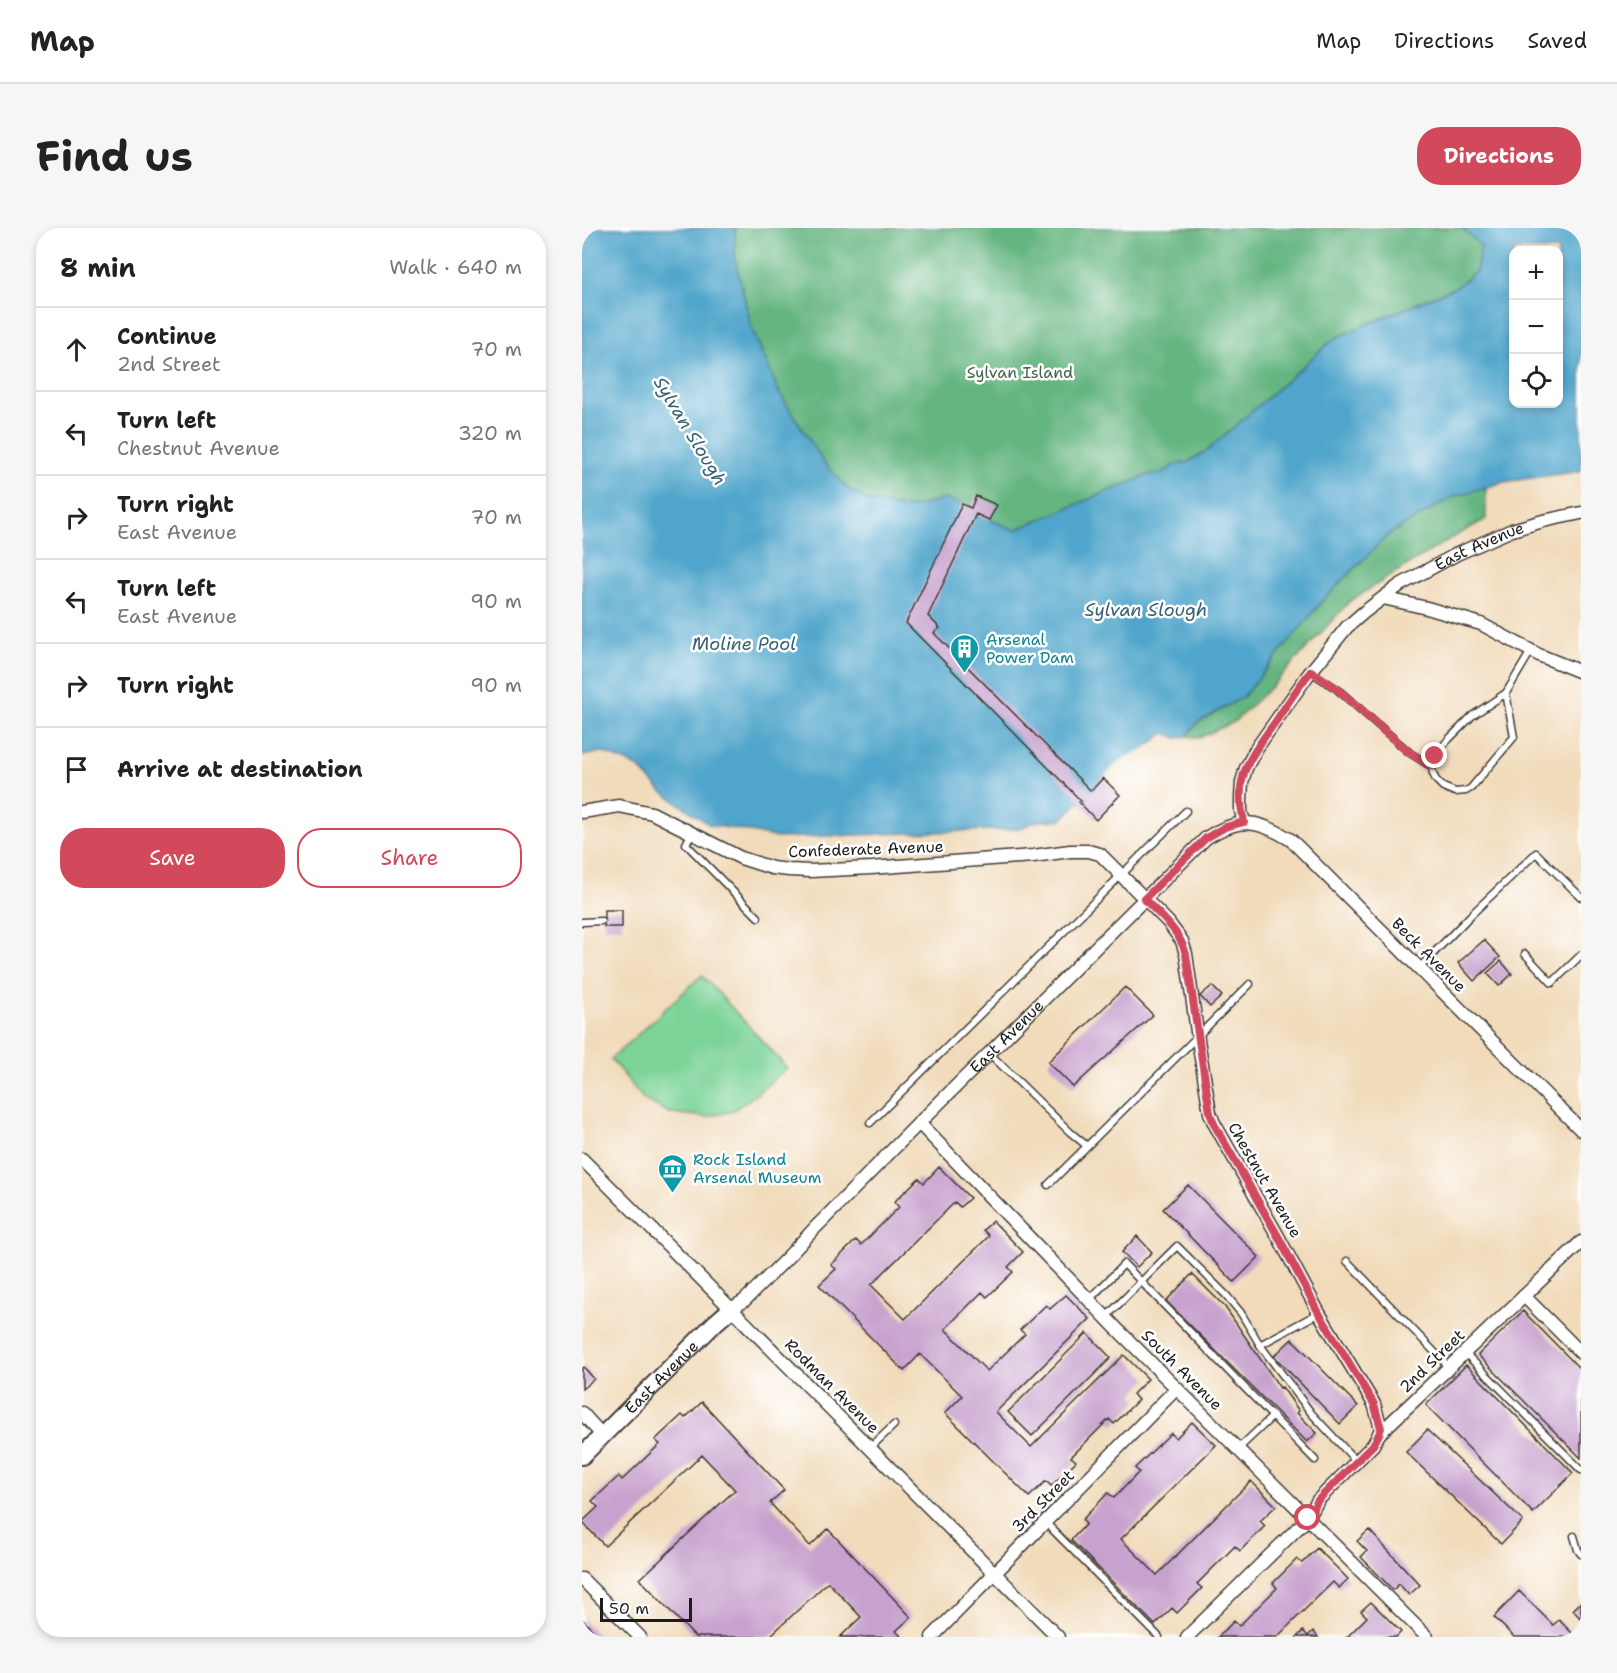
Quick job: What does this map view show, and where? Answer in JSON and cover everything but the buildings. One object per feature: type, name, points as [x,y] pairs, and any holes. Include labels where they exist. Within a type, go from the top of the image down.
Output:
[{"type":"street","name":"East Avenue","points":[[582,1456],[715,1323],[745,1300],[786,1260],[814,1228],[1206,838],[1225,827],[1244,822],[1241,811],[1242,782],[1256,749],[1311,671],[1347,627],[1400,585],[1427,569],[1512,530],[1581,513]]},
{"type":"street","points":[[1383,598],[1481,624],[1531,650],[1581,672]]},
{"type":"street","name":"Confederate Avenue","points":[[582,812],[619,806],[652,813],[741,858],[772,868],[789,870],[871,868],[1088,851],[1100,854],[1144,899]]},
{"type":"street","name":"Beck Avenue","points":[[1244,822],[1266,825],[1292,840],[1581,1130]]},
{"type":"street","name":"Chestnut Avenue","points":[[1144,899],[1168,922],[1182,941],[1186,954],[1210,1113],[1214,1124],[1319,1313],[1374,1404],[1381,1428],[1379,1434]]},
{"type":"street","name":"South Avenue","points":[[919,1124],[1089,1300],[1426,1637]]},
{"type":"street","name":"Rodman Avenue","points":[[582,1159],[1058,1637]]},
{"type":"street","name":"2nd Street","points":[[1187,1637],[1308,1518],[1318,1500],[1373,1445],[1379,1434],[1581,1242]]},
{"type":"street","points":[[1524,1296],[1581,1353]]},
{"type":"street","name":"3rd Street","points":[[932,1637],[1177,1388]]},
{"type":"street","points":[[582,1413],[602,1435]]},
{"type":"street","points":[[582,1579],[640,1637]]},
{"type":"lane","points":[[1506,693],[1514,737],[1471,788],[1455,792],[1446,789],[1436,780],[1432,766],[1435,756],[1472,716],[1506,693],[1531,650]]},
{"type":"lane","points":[[1311,671],[1337,689],[1410,753],[1432,766]]},
{"type":"lane","points":[[870,1123],[1186,811]]},
{"type":"lane","points":[[691,834],[687,844],[758,917]]},
{"type":"lane","points":[[1419,968],[1536,853],[1581,897]]},
{"type":"lane","points":[[582,922],[600,921]]},
{"type":"lane","points":[[1524,954],[1552,982],[1581,955]]},
{"type":"lane","points":[[1048,1185],[1250,984]]},
{"type":"lane","points":[[989,1053],[1087,1146]]},
{"type":"lane","points":[[1106,1317],[1177,1246],[1241,1313],[1260,1345],[1312,1414],[1356,1461]]},
{"type":"lane","points":[[1347,1261],[1450,1367]]},
{"type":"lane","points":[[1089,1300],[1124,1264],[1315,1460]]},
{"type":"lane","points":[[1260,1345],[1319,1313]]},
{"type":"lane","points":[[1465,1353],[1581,1470]]},
{"type":"lane","points":[[1239,1449],[1273,1416]]},
{"type":"lane","points":[[870,1448],[894,1425]]},
{"type":"lane","points":[[1045,1522],[1159,1637]]},
{"type":"lane","points":[[1574,1536],[1581,1554]]},
{"type":"green space","name":"Sylvan Island","points":[[735,228],[1462,228],[1481,246],[1476,271],[1456,287],[1335,338],[1208,450],[1187,463],[1176,464],[1163,473],[1148,475],[1015,530],[946,499],[910,508],[871,502],[848,489],[824,463],[779,392],[752,329],[735,260]]},
{"type":"green space","points":[[1486,487],[1486,519],[1350,601],[1276,682],[1234,722],[1199,738],[1187,736],[1197,723],[1243,697],[1325,598],[1388,535],[1452,497]]},
{"type":"green space","points":[[702,975],[787,1068],[732,1111],[707,1117],[670,1113],[644,1100],[611,1059]]},
{"type":"water","points":[[582,228],[735,228],[735,260],[752,329],[779,392],[824,463],[848,489],[871,502],[910,508],[946,499],[962,504],[976,514],[1015,530],[1148,475],[1163,473],[1176,464],[1187,463],[1208,450],[1335,338],[1456,287],[1476,271],[1481,246],[1462,228],[1581,228],[1581,471],[1504,482],[1452,497],[1388,535],[1325,598],[1243,697],[1197,723],[1187,736],[1177,738],[1165,733],[1103,778],[1061,820],[1035,821],[1019,829],[777,838],[710,825],[662,792],[638,767],[602,752],[582,756]]},
{"type":"pier","points":[[1140,751],[1143,753],[1105,781],[1103,778],[1115,765]]},
{"type":"place","name":"Arsenal Power Dam","points":[[965,674]]},
{"type":"place","name":"Rock Island Arsenal Museum","points":[[672,1194]]},
{"type":"route","points":[[1308,1518],[1318,1500],[1373,1445],[1381,1428],[1379,1417],[1374,1404],[1319,1313],[1214,1124],[1210,1113],[1186,954],[1182,941],[1168,922],[1144,899],[1206,838],[1225,827],[1244,822],[1241,798],[1246,768],[1256,749],[1311,671],[1337,689],[1410,753],[1432,766],[1435,756]]},
{"type":"water label","name":"Sylvan Slough","points":[[690,431]]},
{"type":"water label","name":"Sylvan Slough","points":[[1146,610]]},
{"type":"water label","name":"Moline Pool","points":[[744,644]]}]
